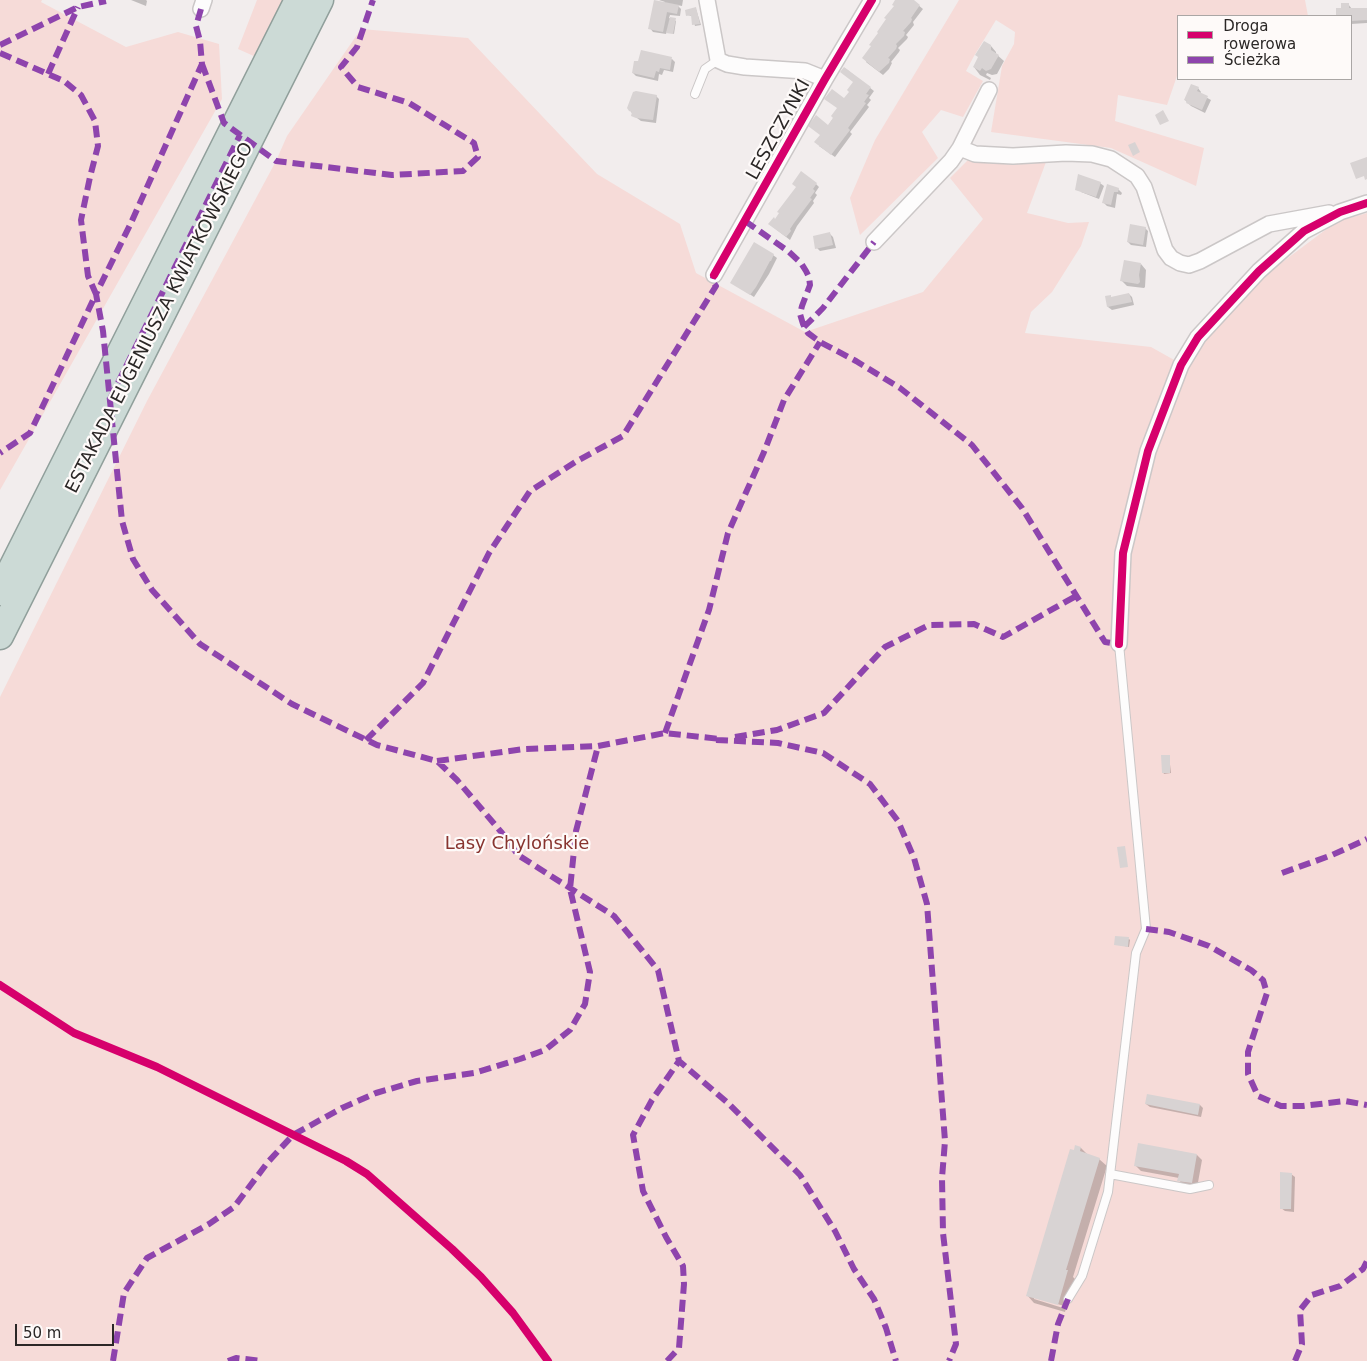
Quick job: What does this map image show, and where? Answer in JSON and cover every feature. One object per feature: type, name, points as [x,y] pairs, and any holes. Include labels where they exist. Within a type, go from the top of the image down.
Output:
[{"type":"highway","name":"ESTAKADA EUGENIUSZA KWIATKOWSKIEGO","points":[[0,592],[298,0]]},
{"type":"highway","name":"ESTAKADA EUGENIUSZA KWIATKOWSKIEGO","points":[[0,636],[320,0]]},
{"type":"street","points":[[707,0],[718,60]]},
{"type":"street","name":"LESZCZYNKI","points":[[714,275],[872,0]]},
{"type":"street","name":"LESZCZYNKI","points":[[718,60],[727,64],[745,67],[805,71],[825,79]]},
{"type":"street","points":[[874,242],[960,148],[989,90]]},
{"type":"street","points":[[960,148],[975,154],[1013,156],[1066,153],[1092,154],[1111,159],[1137,176],[1144,187],[1165,250],[1171,258],[1189,265],[1269,224],[1340,212]]},
{"type":"street","points":[[1119,644],[1122,553],[1148,450],[1181,365],[1198,337],[1259,271],[1304,231],[1340,212],[1367,202]]},
{"type":"lane","points":[[695,94],[705,69],[718,60]]},
{"type":"lane","points":[[1068,1299],[1082,1276],[1108,1192],[1136,953],[1146,929],[1119,644]]},
{"type":"lane","points":[[1110,1174],[1190,1189],[1210,1185]]},
{"type":"green space","points":[[0,0],[42,0],[41,2],[126,47],[178,32],[219,44],[222,99],[0,490]]},
{"type":"green space","points":[[257,0],[285,0],[256,57],[238,49]]},
{"type":"green space","points":[[959,0],[1305,0],[1308,15],[1177,15],[1177,76],[1167,105],[1118,95],[1115,121],[1204,148],[1196,186],[1111,148],[991,132],[1002,66],[1014,44],[1015,32],[996,20],[966,71],[983,81],[963,117],[941,110],[922,132],[938,158],[860,235],[850,198],[875,140]]},
{"type":"green space","name":"Lasy Chylońskie","points":[[361,29],[468,38],[597,174],[680,224],[696,273],[805,332],[923,292],[983,219],[950,178],[968,160],[1046,162],[1027,213],[1068,223],[1089,222],[1081,246],[1052,292],[1031,312],[1025,333],[1151,347],[1176,361],[1245,290],[1336,222],[1367,213],[1367,1361],[0,1361],[0,697],[147,401],[276,161],[287,136]]},
{"type":"building","points":[[654,0],[679,5],[677,14],[667,12],[663,32],[648,29]]},
{"type":"building","points":[[895,0],[914,0],[920,5],[911,18],[911,22],[903,31],[905,32],[904,36],[896,44],[896,49],[888,58],[890,59],[889,63],[879,72],[862,58],[886,19],[884,18],[894,6],[892,5]]},
{"type":"building","points":[[1341,3],[1349,3],[1349,8],[1367,8],[1367,20],[1352,21],[1352,15],[1336,15],[1336,8],[1341,8]]},
{"type":"building","points":[[696,7],[700,24],[692,25],[691,15],[686,16],[685,10]]},
{"type":"building","points":[[670,17],[676,18],[673,34],[666,33]]},
{"type":"building","points":[[984,41],[991,45],[991,50],[999,55],[991,69],[986,71],[982,68],[980,71],[973,67],[978,57],[975,55]]},
{"type":"building","points":[[641,50],[672,57],[670,70],[660,68],[659,72],[656,71],[654,78],[632,73],[634,61],[638,61]]},
{"type":"building","points":[[844,67],[871,87],[866,94],[869,95],[864,102],[866,103],[848,128],[850,130],[831,155],[814,142],[820,135],[808,126],[816,115],[828,125],[833,118],[831,116],[837,108],[824,99],[832,89],[844,98],[849,92],[847,90],[853,82],[840,72]]},
{"type":"building","points":[[1191,84],[1199,87],[1197,91],[1208,96],[1202,110],[1186,103],[1187,101],[1184,100]]},
{"type":"building","points":[[633,92],[657,95],[653,120],[631,116],[632,112],[627,108]]},
{"type":"building","points":[[1163,110],[1169,121],[1160,125],[1155,115]]},
{"type":"building","points":[[1135,142],[1140,152],[1133,156],[1128,145]]},
{"type":"building","points":[[1367,157],[1367,179],[1365,180],[1364,176],[1356,179],[1350,163]]},
{"type":"building","points":[[801,171],[817,183],[813,189],[815,191],[810,198],[812,199],[786,237],[768,224],[774,217],[775,219],[779,213],[777,212],[796,187],[792,184]]},
{"type":"building","points":[[1078,174],[1101,182],[1096,197],[1075,190]]},
{"type":"building","points":[[1107,184],[1119,188],[1118,192],[1114,192],[1111,205],[1102,203]]},
{"type":"building","points":[[1130,224],[1146,227],[1143,245],[1127,242]]},
{"type":"building","points":[[830,232],[833,245],[815,249],[813,236]]},
{"type":"building","points":[[754,242],[774,254],[750,295],[730,283]]},
{"type":"building","points":[[1124,260],[1141,263],[1140,282],[1138,284],[1120,281]]},
{"type":"building","points":[[1129,293],[1132,302],[1107,307],[1105,296],[1111,295],[1111,297]]},
{"type":"building","points":[[1161,755],[1170,755],[1170,773],[1162,773]]},
{"type":"building","points":[[1125,846],[1128,867],[1120,868],[1117,847]]},
{"type":"building","points":[[1115,936],[1129,937],[1128,947],[1114,945]]},
{"type":"building","points":[[1147,1094],[1200,1104],[1198,1115],[1145,1104]]},
{"type":"building","points":[[1138,1143],[1197,1154],[1192,1183],[1177,1181],[1179,1174],[1134,1166]]},
{"type":"building","points":[[1075,1145],[1081,1147],[1080,1151],[1100,1158],[1066,1270],[1068,1270],[1058,1305],[1026,1296],[1070,1149],[1074,1150]]},
{"type":"building","points":[[1280,1172],[1292,1173],[1291,1209],[1280,1209]]},
{"type":"marked path","points":[[202,64],[224,123],[276,161],[392,175],[463,171],[478,157],[474,143],[409,103],[358,87],[341,67],[357,47],[373,0]]},
{"type":"marked path","points":[[0,45],[78,7],[106,1]]},
{"type":"marked path","points":[[48,74],[78,7]]},
{"type":"marked path","points":[[201,9],[196,26],[200,41],[202,64],[131,223],[96,294],[103,331],[122,521],[133,559],[152,590],[200,644],[292,704],[377,745],[437,761],[457,780],[518,855],[614,916],[658,970],[679,1061],[729,1104],[800,1175],[835,1231],[854,1269],[874,1299],[886,1328],[896,1361]]},
{"type":"marked path","points":[[0,53],[64,81],[81,95],[95,121],[98,146],[81,220],[88,276],[96,294],[30,433],[0,453]]},
{"type":"marked path","points":[[110,399],[240,135]]},
{"type":"marked path","points":[[745,221],[788,251],[801,263],[806,271],[810,285],[800,314],[808,333],[820,342],[900,388],[972,445],[1022,508],[1105,642],[1119,644]]},
{"type":"marked path","points":[[804,327],[823,308],[874,242]]},
{"type":"marked path","points":[[366,740],[423,683],[489,553],[530,491],[577,461],[623,436],[716,286],[712,281],[714,275]]},
{"type":"marked path","points":[[665,733],[709,610],[728,533],[764,452],[784,400],[820,342]]},
{"type":"marked path","points":[[735,737],[777,730],[824,713],[885,647],[929,625],[974,624],[1003,637],[1076,596]]},
{"type":"marked path","points":[[437,761],[524,749],[598,746],[665,733],[720,739]]},
{"type":"marked path","points":[[716,740],[778,743],[823,753],[870,784],[898,821],[914,858],[927,904],[945,1141],[942,1178],[943,1233],[956,1344],[949,1361]]},
{"type":"marked path","points":[[113,1361],[124,1293],[147,1258],[209,1224],[234,1207],[268,1162],[293,1135],[342,1108],[376,1093],[417,1081],[474,1073],[520,1059],[545,1050],[570,1030],[585,1004],[590,972],[570,889],[576,831],[598,746]]},
{"type":"marked path","points":[[1282,873],[1332,855],[1367,839]]},
{"type":"marked path","points":[[1146,929],[1169,932],[1209,946],[1251,970],[1263,980],[1267,993],[1248,1052],[1248,1074],[1258,1096],[1281,1106],[1303,1106],[1345,1101],[1367,1105]]},
{"type":"marked path","points":[[667,1361],[679,1348],[684,1284],[683,1266],[643,1191],[633,1135],[652,1100],[679,1061]]},
{"type":"marked path","points":[[1295,1361],[1302,1344],[1300,1310],[1312,1295],[1340,1286],[1363,1269],[1367,1261]]},
{"type":"marked path","points":[[1051,1361],[1058,1324],[1068,1299]]},
{"type":"marked path","points":[[228,1361],[236,1358],[263,1361]]},
{"type":"cycle path","points":[[714,275],[872,0]]},
{"type":"cycle path","points":[[1119,644],[1123,553],[1148,451],[1181,365],[1198,337],[1259,271],[1304,231],[1340,212],[1367,203]]},
{"type":"cycle path","points":[[0,985],[74,1033],[157,1067],[346,1161],[367,1174],[481,1277],[513,1313],[548,1361]]}]
